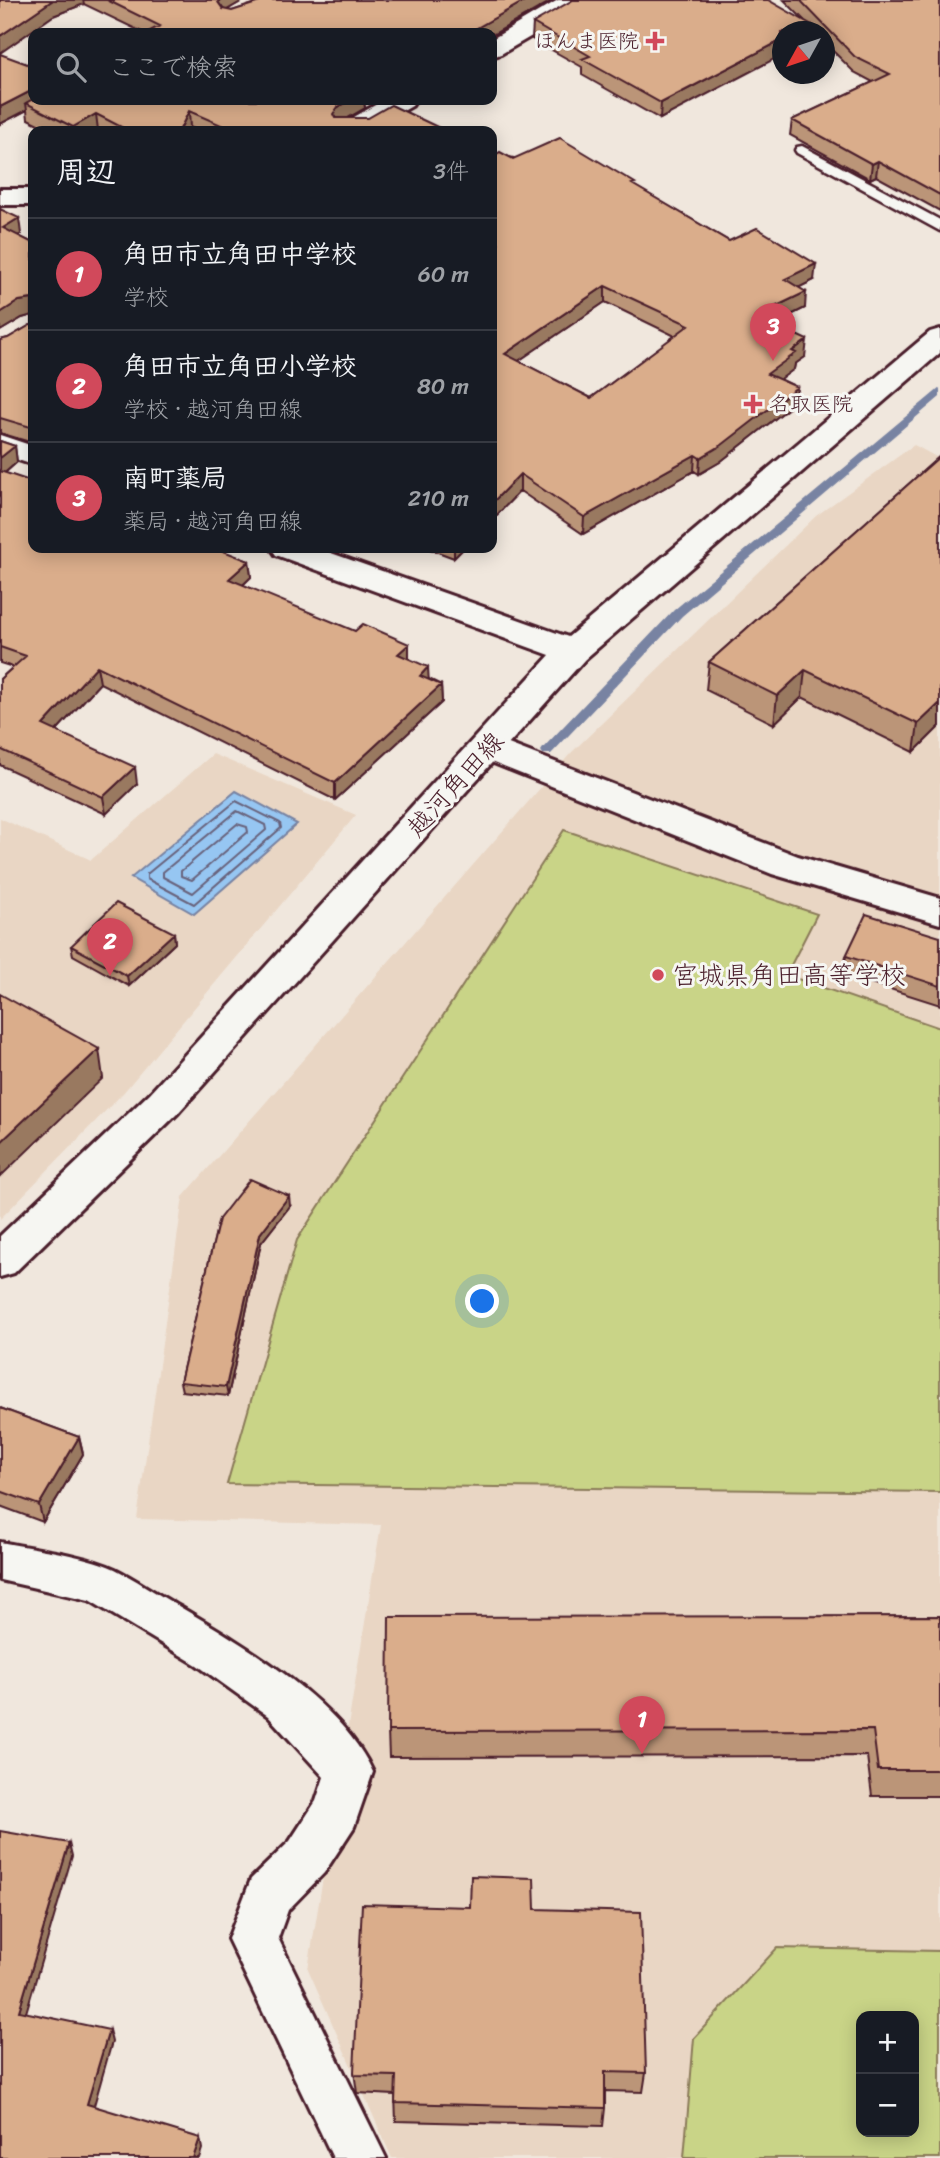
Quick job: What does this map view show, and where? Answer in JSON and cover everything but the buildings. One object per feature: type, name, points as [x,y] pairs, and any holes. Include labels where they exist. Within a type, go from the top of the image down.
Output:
[{"type":"street","points":[[497,46],[576,0]]},
{"type":"street","points":[[358,126],[394,105]]},
{"type":"street","points":[[0,197],[28,197]]},
{"type":"street","name":"越河角田線","points":[[0,1261],[164,1103],[573,651],[940,338]]},
{"type":"street","points":[[0,444],[28,454]]},
{"type":"street","points":[[301,553],[573,651]]},
{"type":"street","points":[[488,748],[785,865],[940,912]]},
{"type":"street","points":[[0,1560],[99,1583],[213,1651],[284,1700],[349,1772],[337,1811],[307,1857],[268,1896],[253,1939],[360,2158]]},
{"type":"lane","points":[[802,150],[940,226]]},
{"type":"shaded area","name":"宮城県角田高等学校","points":[[914,445],[940,459],[940,2158],[392,2158],[308,1969],[381,1525],[137,1519],[183,1197],[570,754],[816,516]]},
{"type":"shaded area","points":[[213,754],[356,815],[123,1093],[0,1219],[0,818],[91,860]]},
{"type":"green space","points":[[564,830],[817,914],[786,975],[940,1028],[940,1492],[227,1484],[297,1240]]},
{"type":"green space","points":[[777,1948],[940,1951],[940,2158],[684,2158],[694,2038]]},
{"type":"water","points":[[236,791],[297,824],[194,914],[131,878]]},
{"type":"waterway","points":[[547,751],[678,613],[940,391]]},
{"type":"place","name":"ほんま医院","points":[[655,41]]},
{"type":"place","name":"南町薬局","points":[[773,361]]},
{"type":"place","name":"名取医院","points":[[753,404]]},
{"type":"place","name":"宮城県角田高等学校","points":[[658,975]]},
{"type":"place","name":"角田市立角田小学校","points":[[110,976]]},
{"type":"place","name":"角田市立角田中学校","points":[[642,1754]]}]
